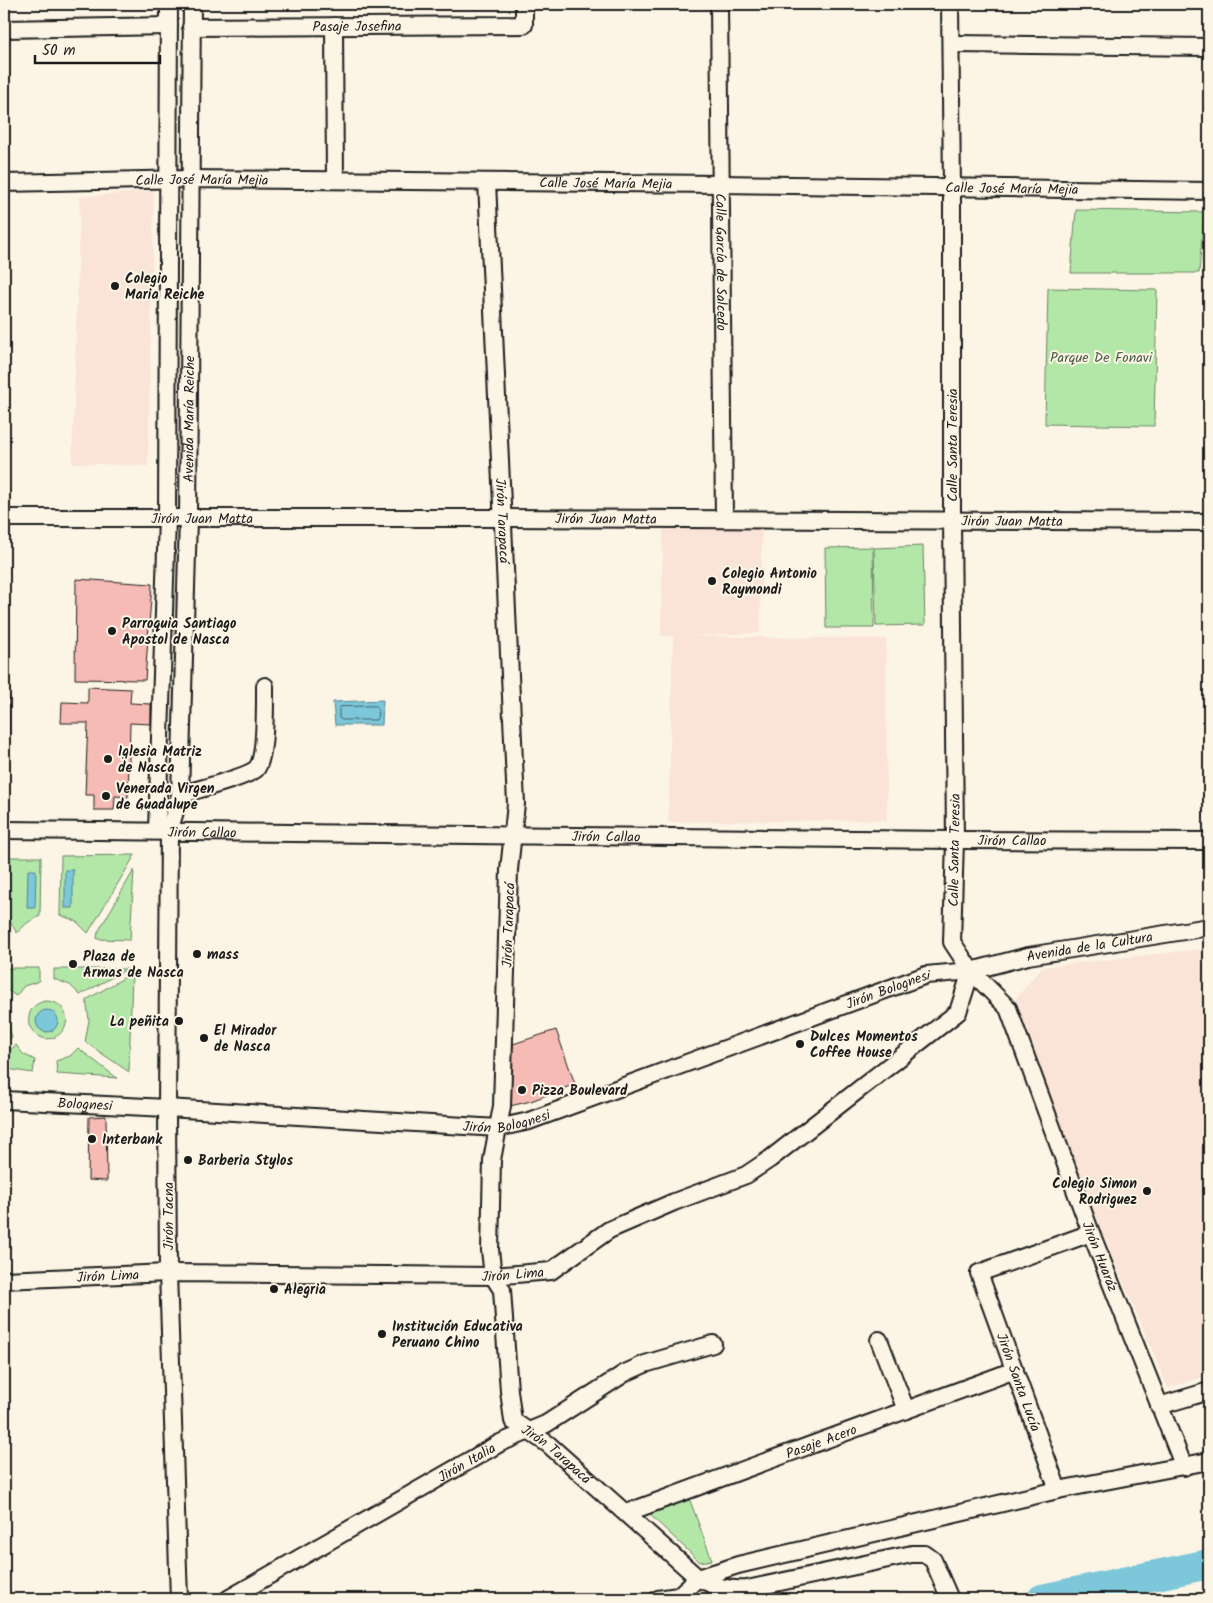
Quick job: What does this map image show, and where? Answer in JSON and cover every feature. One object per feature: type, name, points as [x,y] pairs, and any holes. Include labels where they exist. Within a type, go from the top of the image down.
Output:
[{"type":"street","name":"Avenida María Reiche","points":[[163,832],[167,518],[169,4]]},
{"type":"street","name":"Avenida María Reiche","points":[[163,832],[180,795],[188,519],[192,4]]},
{"type":"street","name":"Pasaje Josefina","points":[[191,27],[524,25],[524,4]]},
{"type":"street","name":"Calle García de Salcedo","points":[[719,4],[724,518]]},
{"type":"street","name":"Calle Santa Teresia","points":[[950,4],[955,840],[952,942],[971,971]]},
{"type":"street","points":[[4,29],[169,26]]},
{"type":"street","points":[[334,26],[335,180]]},
{"type":"street","points":[[951,44],[1209,47]]},
{"type":"street","name":"Calle José María Mejia","points":[[4,183],[190,179],[1209,191]]},
{"type":"street","name":"Jirón Tarapacá","points":[[488,182],[516,804],[509,870],[502,1106],[492,1160],[490,1250],[493,1276],[502,1290],[513,1421],[548,1444],[698,1578],[712,1585],[728,1590],[746,1589],[912,1554],[924,1554],[933,1560],[938,1568],[950,1599]]},
{"type":"street","name":"Jirón Juan Matta","points":[[4,518],[724,518],[1209,522]]},
{"type":"street","points":[[180,795],[246,774],[257,768],[262,757],[265,686]]},
{"type":"street","name":"Jirón Callao","points":[[4,830],[955,840],[1209,840]]},
{"type":"street","name":"Jirón Tacna","points":[[163,832],[168,1273],[179,1599]]},
{"type":"street","name":"Avenida de la Cultura","points":[[971,971],[1028,956],[1209,928]]},
{"type":"street","name":"Jirón Bolognesi","points":[[167,1108],[498,1128],[529,1121],[926,975],[971,971]]},
{"type":"street","name":"Jirón Huaráz","points":[[971,971],[1008,1008],[1091,1233],[1184,1467]]},
{"type":"street","name":"Jirón Lima","points":[[4,1280],[168,1273],[493,1276],[551,1271],[609,1230],[674,1202],[746,1175],[770,1159],[958,1012],[971,971]]},
{"type":"street","name":"Bolognesi","points":[[4,1100],[167,1108]]},
{"type":"street","name":"Jirón Santa Lucía","points":[[1058,1490],[979,1274],[1091,1233]]},
{"type":"street","points":[[879,1340],[906,1410]]},
{"type":"street","name":"Jirón Italia","points":[[228,1599],[500,1443],[546,1424],[625,1373],[645,1364],[713,1344]]},
{"type":"street","name":"Pasaje Acero","points":[[626,1512],[1015,1370]]},
{"type":"street","points":[[1159,1406],[1209,1391]]},
{"type":"street","points":[[658,1599],[678,1596],[698,1578],[738,1565],[1058,1490],[1209,1461]]},
{"type":"shaded area","name":"Colegio Maria Reiche","points":[[154,191],[148,466],[72,463],[80,197]]},
{"type":"shaded area","points":[[663,529],[762,529],[760,633],[689,636],[886,639],[887,820],[668,822],[673,636],[661,636]]},
{"type":"shaded area","name":"Colegio Simon Rodriguez","points":[[1209,948],[1209,1375],[1168,1388],[1008,1008],[1042,967]]},
{"type":"green space","points":[[1076,210],[1204,212],[1199,273],[1071,273]]},
{"type":"green space","name":"Parque De Fonavi","points":[[1048,288],[1157,290],[1154,426],[1045,424]]},
{"type":"green space","points":[[923,546],[925,625],[876,626],[874,548]]},
{"type":"green space","points":[[873,547],[874,628],[826,628],[825,548]]},
{"type":"green space","points":[[135,855],[88,933],[76,921],[60,915],[61,856]]},
{"type":"green space","points":[[4,857],[41,857],[40,916],[27,923],[17,933],[4,912]]},
{"type":"green space","points":[[134,870],[130,940],[97,939],[98,932]]},
{"type":"green space","points":[[4,968],[39,968],[39,981],[24,986],[16,996],[4,988]]},
{"type":"green space","points":[[54,969],[127,969],[80,995],[70,985],[54,979]]},
{"type":"green space","points":[[132,973],[129,1072],[85,1042],[89,1020],[86,1000]]},
{"type":"green space","points":[[4,999],[9,1003],[7,1020],[12,1037],[4,1043]]},
{"type":"green space","points":[[45,1001],[54,1002],[61,1006],[67,1021],[60,1034],[49,1039],[38,1036],[29,1025],[30,1012],[34,1006]]},
{"type":"green space","points":[[16,1045],[23,1054],[35,1060],[33,1073],[13,1070],[4,1064],[4,1055]]},
{"type":"green space","points":[[78,1048],[117,1078],[57,1074],[56,1061],[70,1056]]},
{"type":"green space","points":[[688,1495],[712,1560],[700,1562],[646,1511]]},
{"type":"water","points":[[383,700],[382,725],[335,725],[333,702]]},
{"type":"water","points":[[28,870],[36,870],[35,908],[27,908]]},
{"type":"water","points":[[65,870],[73,870],[73,908],[65,908]]},
{"type":"water","points":[[47,1010],[57,1017],[58,1021],[51,1031],[47,1032],[37,1025],[36,1021],[43,1011]]},
{"type":"building","name":"Parroquia Santiago Apostol de Nasca","points":[[76,579],[152,584],[145,680],[75,679]]},
{"type":"building","name":"Iglesia Matriz de Nasca","points":[[88,687],[131,689],[130,703],[151,704],[151,724],[130,723],[128,797],[115,796],[114,810],[94,810],[94,795],[85,795],[88,723],[61,723],[62,702],[88,703]]},
{"type":"building","points":[[4,696],[9,696],[9,734],[4,735]]},
{"type":"building","points":[[4,766],[8,766],[8,806],[4,806]]},
{"type":"building","points":[[556,1030],[575,1084],[531,1101],[510,1106],[513,1044]]},
{"type":"building","points":[[106,1116],[107,1181],[88,1180],[89,1117]]},
{"type":"waterway","points":[[1042,1599],[1209,1564]]},
{"type":"place","name":"Colegio Maria Reiche","points":[[115,286]]},
{"type":"place","name":"Colegio Antonio Raymondi","points":[[712,581]]},
{"type":"place","name":"Parroquia Santiago Apostol de Nasca","points":[[112,631]]},
{"type":"place","name":"Iglesia Matriz de Nasca","points":[[108,759]]},
{"type":"place","name":"Venerada Virgen de Guadalupe","points":[[106,796]]},
{"type":"place","name":"mass","points":[[197,954]]},
{"type":"place","name":"Plaza de Armas de Nasca","points":[[73,964]]},
{"type":"place","name":"La peñita","points":[[179,1021]]},
{"type":"place","name":"El Mirador de Nasca","points":[[204,1038]]},
{"type":"place","name":"Dulces Momentos Coffee House","points":[[800,1044]]},
{"type":"place","name":"Pizza Boulevard","points":[[522,1090]]},
{"type":"place","name":"Interbank","points":[[92,1139]]},
{"type":"place","name":"Barberia Stylos","points":[[188,1160]]},
{"type":"place","name":"Colegio Simon Rodriguez","points":[[1147,1191]]},
{"type":"place","name":"Alegria","points":[[274,1289]]},
{"type":"place","name":"Institución Educativa Peruano Chino","points":[[382,1334]]}]
